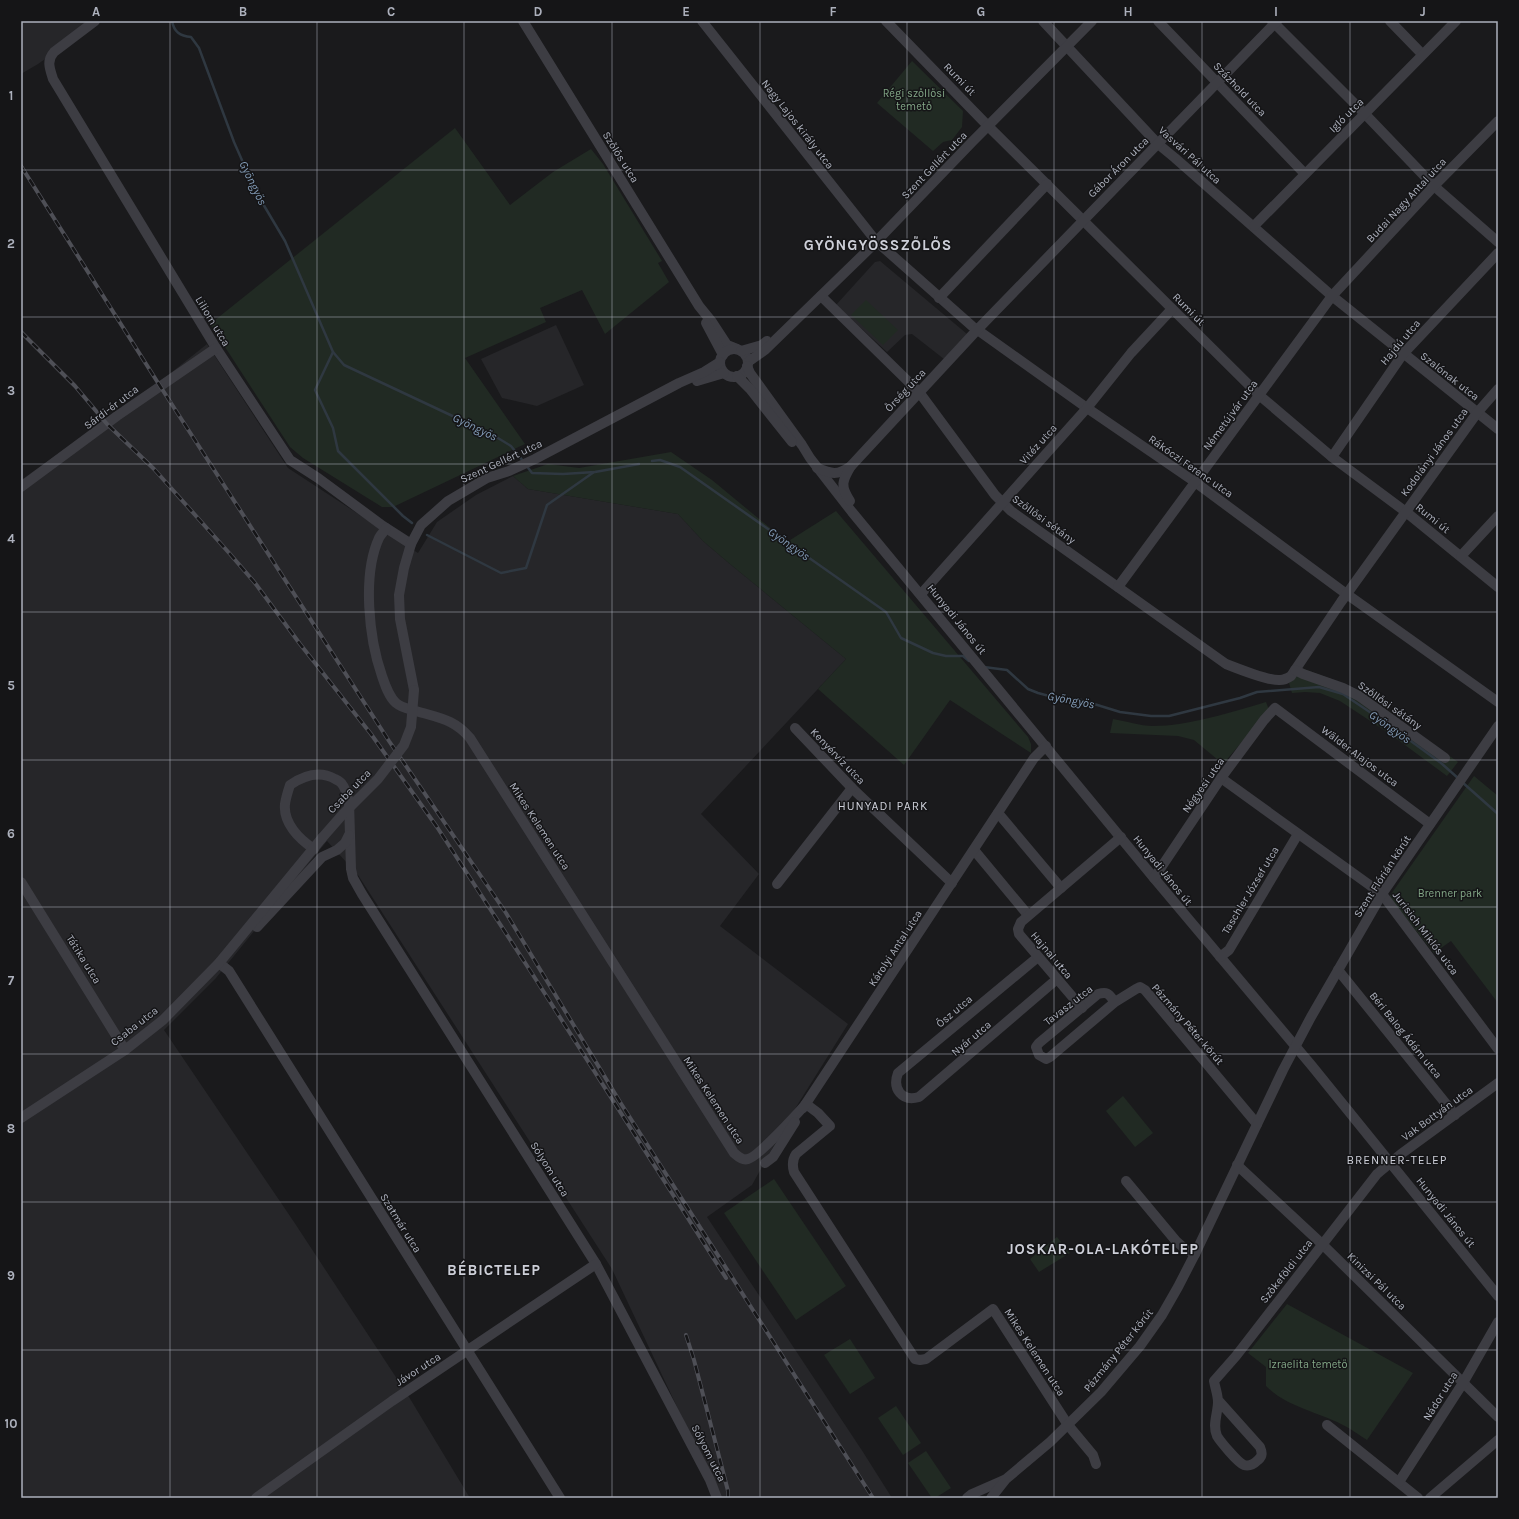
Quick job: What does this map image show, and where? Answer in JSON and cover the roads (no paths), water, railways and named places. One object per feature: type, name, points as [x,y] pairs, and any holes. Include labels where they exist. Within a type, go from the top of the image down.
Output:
[{"type":"street","name":"Liliom utca","points":[[95,21],[50,56],[48,62],[53,79],[216,348],[290,460],[411,544]]},
{"type":"street","name":"Szőlős utca","points":[[523,21],[699,306],[712,322],[727,345],[739,350]]},
{"type":"street","name":"Nagy Lajos király utca","points":[[702,21],[876,241]]},
{"type":"street","name":"Rumi út","points":[[886,21],[988,126],[1259,395],[1332,457],[1406,512],[1498,587]]},
{"type":"street","name":"Vasvári Pál utca","points":[[1043,21],[1158,144],[1254,226],[1332,296]]},
{"type":"street","name":"Szent Gellért utca","points":[[748,364],[765,350],[821,296],[1092,21]]},
{"type":"street","name":"Százhold utca","points":[[1158,21],[1305,174]]},
{"type":"street","points":[[1390,21],[1422,54]]},
{"type":"street","name":"Igló utca","points":[[1254,226],[1456,21]]},
{"type":"street","name":"Gábor Áron utca","points":[[977,330],[1275,22]]},
{"type":"street","points":[[1275,22],[1434,186],[1498,242]]},
{"type":"street","name":"Budai Nagy Antal utca","points":[[1332,296],[1434,186],[1498,121]]},
{"type":"street","points":[[939,298],[1047,184]]},
{"type":"street","name":"Rákóczi Ferenc utca","points":[[876,241],[977,330],[1195,482],[1347,594],[1498,702]]},
{"type":"street","name":"Hajdú utca","points":[[1332,457],[1403,354],[1498,253]]},
{"type":"street","name":"Szőllősi sétány","points":[[821,296],[919,392],[1002,503],[1011,511],[1226,664],[1275,680],[1286,679],[1292,676],[1295,670],[1343,688],[1359,696],[1445,758]]},
{"type":"street","name":"Szalónak utca","points":[[1332,296],[1477,413],[1498,428]]},
{"type":"street","name":"Németújvár utca","points":[[1118,587],[1332,296]]},
{"type":"street","name":"Szőlős utca","points":[[699,306],[721,359]]},
{"type":"street","name":"Vitéz utca","points":[[921,594],[1087,408],[1131,353],[1172,309]]},
{"type":"street","name":"Szent Gellért utca","points":[[739,350],[762,345],[792,324]]},
{"type":"street","name":"Őrség utca","points":[[852,512],[850,501],[844,491],[843,483],[851,466],[977,330]]},
{"type":"street","name":"Sárdi-ér utca","points":[[21,487],[124,412],[216,348]]},
{"type":"street","points":[[739,350],[746,356],[748,364],[744,373],[737,376],[729,376],[724,373],[721,368],[721,359],[728,351],[739,350]]},
{"type":"street","name":"Szent Gellért utca","points":[[407,738],[412,719],[414,690],[400,625],[399,606],[402,580],[411,544],[421,525],[448,501],[487,478],[509,471],[535,459],[679,383],[704,372],[721,359]]},
{"type":"street","name":"Hunyadi János út","points":[[748,364],[750,373],[817,468],[852,512],[1391,1162],[1498,1296]]},
{"type":"street","name":"Szent Gellért utca","points":[[663,392],[669,392],[686,384],[724,373]]},
{"type":"street","name":"Hunyadi János út","points":[[737,376],[750,389],[796,447],[810,458]]},
{"type":"street","name":"Kodolányi János utca","points":[[1406,512],[1477,413],[1498,389]]},
{"type":"street","name":"Őrség utca","points":[[817,468],[828,472],[838,473],[851,466]]},
{"type":"street","points":[[1295,670],[1406,512]]},
{"type":"street","points":[[1461,556],[1498,516]]},
{"type":"street","name":"Mikes Kelemen utca","points":[[386,528],[378,539],[373,558],[370,583],[370,615],[374,648],[384,682],[391,697],[396,703],[406,708],[456,725],[470,738],[734,1153],[740,1159],[748,1159],[758,1153],[806,1104],[818,1113],[830,1126],[792,1159],[794,1172],[915,1359],[926,1359],[993,1309],[1068,1425]]},
{"type":"street","name":"Négyesi utca","points":[[1154,878],[1222,778],[1264,720],[1275,708]]},
{"type":"street","name":"Wälder Alajos utca","points":[[1275,708],[1430,824]]},
{"type":"street","name":"Szent Flórián körút","points":[[1296,1047],[1382,894],[1498,726]]},
{"type":"street","name":"Kenyérvíz utca","points":[[795,728],[852,788],[952,883]]},
{"type":"street","name":"Csaba utca","points":[[21,1118],[126,1050],[163,1020],[219,963],[322,838],[343,814],[378,779],[404,745],[407,738]]},
{"type":"street","name":"Károlyi Antal utca","points":[[765,1163],[773,1157],[806,1104],[1034,758],[1046,746]]},
{"type":"street","name":"Sólyom utca","points":[[314,849],[306,844],[294,832],[287,821],[285,805],[290,785],[309,775],[320,774],[332,777],[342,783],[349,802],[353,878],[596,1264],[710,1480],[717,1498]]},
{"type":"street","name":"Jurisich Miklós utca","points":[[1222,778],[1382,894],[1498,1049]]},
{"type":"street","points":[[777,884],[852,788]]},
{"type":"street","points":[[998,813],[1061,888]]},
{"type":"street","name":"Csaba utca","points":[[245,932],[254,930],[322,857],[338,850],[346,843],[350,833]]},
{"type":"street","name":"Taschler József utca","points":[[1220,957],[1229,950],[1298,834]]},
{"type":"street","name":"Hajnal utca","points":[[1082,1008],[1038,957],[1020,934],[1018,929],[1021,922],[1028,915],[1120,837]]},
{"type":"street","points":[[974,850],[1028,915]]},
{"type":"street","points":[[329,854],[342,855],[351,861]]},
{"type":"street","name":"Tátika utca","points":[[21,882],[126,1050]]},
{"type":"street","name":"Ősz utca","points":[[897,1089],[895,1080],[898,1073],[1038,957]]},
{"type":"street","name":"Szatmár utca","points":[[219,963],[228,970],[560,1498]]},
{"type":"street","name":"Béri Balog Ádám utca","points":[[1338,970],[1455,1115]]},
{"type":"street","name":"Nyár utca","points":[[897,1089],[906,1098],[912,1099],[919,1097],[1057,979]]},
{"type":"street","name":"Pázmány Péter körút","points":[[1036,1047],[1037,1052],[1043,1058],[1046,1059],[1050,1057],[1115,1002],[1140,987],[1145,990],[1258,1124]]},
{"type":"street","name":"Tavasz utca","points":[[1036,1047],[1098,994],[1104,992],[1109,994],[1115,1002]]},
{"type":"street","name":"Pázmány Péter körút","points":[[991,1498],[1006,1479],[1050,1442],[1101,1392],[1140,1346],[1162,1315],[1195,1254],[1237,1165],[1296,1047]]},
{"type":"street","name":"Vak Bottyán utca","points":[[1391,1162],[1498,1083]]},
{"type":"street","name":"Szőkeföldi utca","points":[[1218,1400],[1260,1446],[1262,1453],[1260,1459],[1251,1466],[1244,1466],[1239,1462],[1218,1437],[1215,1422],[1218,1400],[1214,1381],[1236,1356],[1377,1174],[1391,1162]]},
{"type":"street","name":"Kinizsi Pál utca","points":[[1237,1165],[1322,1244],[1498,1417]]},
{"type":"street","points":[[1126,1181],[1176,1241],[1184,1248],[1195,1254]]},
{"type":"street","name":"Jávor utca","points":[[256,1498],[386,1405],[596,1264]]},
{"type":"street","name":"Nádor utca","points":[[1399,1482],[1463,1383],[1498,1322]]},
{"type":"street","points":[[1068,1425],[1093,1455],[1096,1464]]},
{"type":"street","points":[[1327,1425],[1418,1498]]},
{"type":"street","points":[[1430,1498],[1498,1440]]},
{"type":"street","name":"Pázmány Péter körút","points":[[967,1498],[972,1494],[1006,1479]]},
{"type":"waterway","name":"Gyöngyös","points":[[172,21],[176,31],[184,36],[191,37],[199,48],[234,142],[256,192],[285,241],[333,352],[344,365],[493,435],[511,446],[523,461]]},
{"type":"waterway","name":"Gyöngyös","points":[[333,352],[315,390],[333,428],[338,451],[403,516],[412,523]]},
{"type":"waterway","name":"Gyöngyös","points":[[652,461],[660,460],[680,467],[886,612],[901,638],[933,653],[946,656],[963,656],[969,661]]},
{"type":"waterway","name":"Gyöngyös","points":[[526,465],[532,473],[563,474],[595,472],[639,464]]},
{"type":"waterway","name":"Gyöngyös","points":[[427,535],[501,573],[526,568],[547,505],[594,472]]},
{"type":"waterway","name":"Gyöngyös","points":[[984,667],[1007,670],[1028,689],[1038,693],[1064,700],[1078,699],[1120,712],[1151,716],[1169,716],[1240,698],[1257,692],[1319,687],[1343,694],[1441,763],[1459,779]]},
{"type":"waterway","name":"Gyöngyös","points":[[1462,782],[1498,814]]},
{"type":"railway","points":[[21,166],[160,386],[389,741],[506,913],[620,1102],[873,1498]]},
{"type":"railway","points":[[21,332],[75,386],[107,424],[154,469],[230,554],[255,583],[300,644],[371,734],[437,827],[726,1278]]},
{"type":"railway","points":[[686,1335],[694,1360],[728,1491],[728,1498]]},
{"type":"district","name":"GYÖNGYÖSSZŐLŐS","points":[[878,245]]},
{"type":"district","name":"HUNYADI PARK","points":[[883,806]]},
{"type":"district","name":"BRENNER-TELEP","points":[[1397,1160]]},
{"type":"district","name":"JOSKAR-OLA-LAKÓTELEP","points":[[1103,1249]]},
{"type":"district","name":"BÉBICTELEP","points":[[494,1270]]},
{"type":"park label","name":"Régi szőllősi temető","points":[[914,99]]},
{"type":"park label","name":"Brenner park","points":[[1450,893]]},
{"type":"park label","name":"Izraelita temető","points":[[1308,1364]]}]
